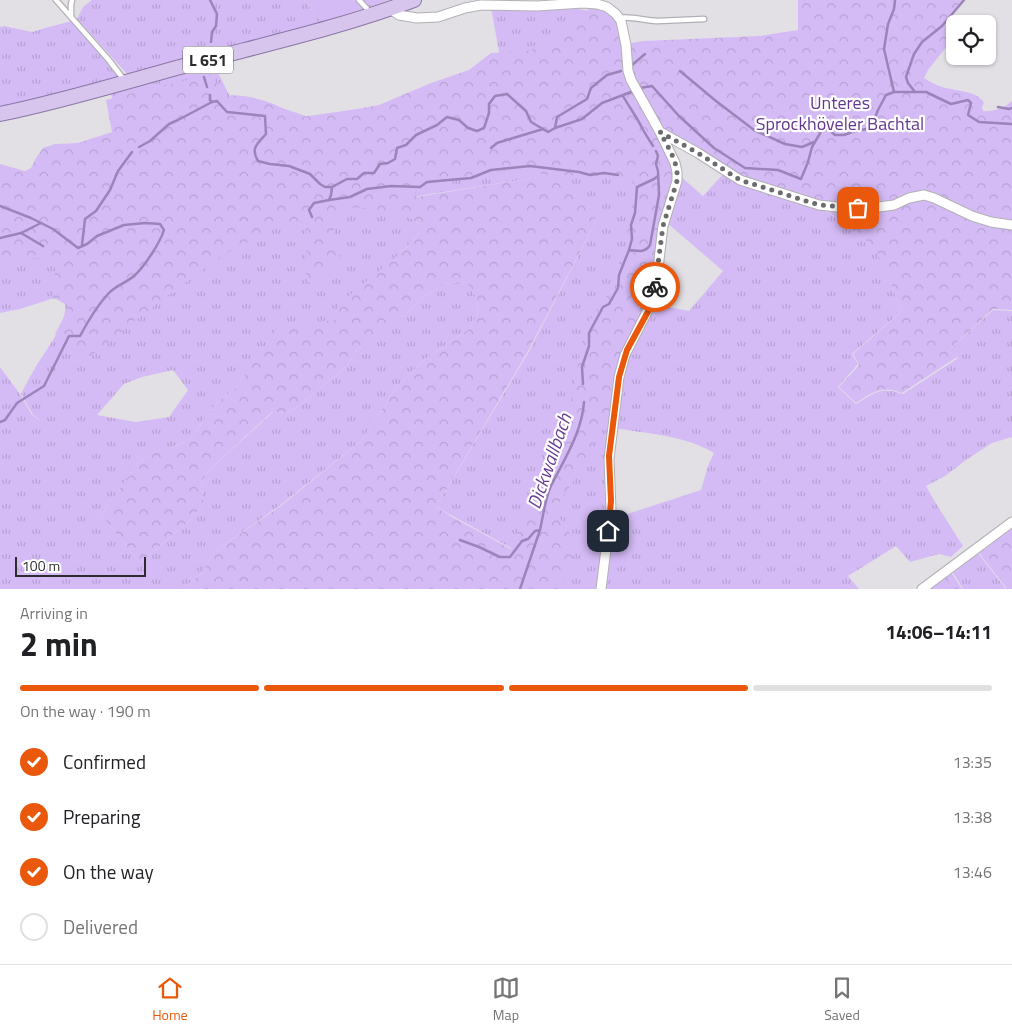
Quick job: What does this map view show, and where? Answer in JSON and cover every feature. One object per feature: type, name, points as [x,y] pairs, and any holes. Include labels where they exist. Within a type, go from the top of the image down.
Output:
[{"type":"main road","name":"L 651","points":[[0,114],[321,30],[414,0]]},
{"type":"street","points":[[390,9],[399,15],[417,18],[438,17],[481,5],[537,6],[583,3],[605,6],[615,12],[622,24],[629,75],[675,163],[677,181],[663,226],[652,304],[625,355],[619,377],[609,456],[611,509],[601,589]]},
{"type":"street","points":[[660,132],[698,153],[740,180],[819,205],[871,208],[894,205],[909,198],[924,195],[972,216],[991,222],[1012,225]]},
{"type":"street","points":[[922,589],[1012,522]]},
{"type":"lane","points":[[56,0],[126,82]]},
{"type":"lane","points":[[71,17],[72,0]]},
{"type":"lane","points":[[359,0],[372,14]]},
{"type":"lane","points":[[619,18],[631,17],[650,21],[704,19]]},
{"type":"green space","points":[[92,0],[304,0],[321,22],[128,75],[77,19],[83,7]]},
{"type":"green space","points":[[304,0],[363,0],[369,7],[321,22]]},
{"type":"green space","points":[[363,0],[389,0],[369,7]]},
{"type":"green space","name":"Unteres Sprockhöveler Bachtal","points":[[798,0],[962,0],[950,15],[946,15],[946,20],[942,25],[946,25],[946,47],[924,78],[944,88],[971,93],[984,103],[983,111],[999,109],[1012,101],[1012,310],[993,309],[948,351],[957,357],[902,393],[888,390],[878,391],[856,403],[839,387],[859,365],[853,354],[902,311],[875,247],[820,206],[821,204],[737,176],[709,160],[660,125],[676,161],[651,299],[630,341],[610,434],[604,433],[602,423],[581,470],[554,510],[566,529],[578,542],[560,589],[182,589],[201,574],[215,551],[282,505],[362,440],[398,385],[424,360],[469,329],[477,315],[477,299],[469,285],[458,282],[444,284],[425,296],[404,316],[390,320],[357,350],[347,366],[300,405],[288,413],[272,412],[210,469],[201,482],[204,503],[192,518],[140,563],[101,515],[139,462],[160,449],[170,449],[191,438],[216,403],[236,388],[278,327],[335,320],[340,303],[403,251],[418,235],[420,224],[406,217],[376,209],[349,208],[330,213],[340,258],[332,271],[324,278],[311,284],[306,279],[306,228],[300,222],[286,222],[223,255],[159,302],[83,362],[55,334],[67,311],[67,305],[60,298],[53,299],[56,260],[23,257],[0,265],[0,164],[25,171],[31,168],[43,148],[55,144],[78,143],[112,132],[106,100],[212,74],[223,96],[243,96],[266,101],[280,107],[294,118],[379,105],[431,83],[469,70],[491,53],[526,51],[554,41],[591,7],[605,9],[618,14],[626,44],[643,41],[759,36],[798,30]],"holes":[[[512,169],[550,175],[417,197],[410,185]],[[560,175],[625,177],[633,181],[636,189],[628,224],[626,248],[616,270],[614,285],[589,321],[583,338],[566,427],[560,446],[529,504],[511,549],[436,507],[527,353],[596,221]]]},
{"type":"green space","points":[[568,7],[615,16],[653,120],[616,384],[610,501],[599,589],[505,589],[518,559],[511,548],[436,507],[528,353],[596,221],[558,174],[412,197],[410,218],[420,224],[418,235],[335,321],[278,328],[236,388],[216,403],[191,438],[170,449],[160,449],[139,462],[101,515],[140,563],[192,518],[204,503],[201,482],[210,469],[273,412],[288,413],[300,405],[347,366],[357,350],[390,319],[404,316],[425,296],[444,284],[458,282],[470,285],[477,299],[478,308],[477,315],[469,329],[424,360],[398,385],[362,440],[282,504],[215,551],[201,574],[182,589],[0,589],[0,367],[20,394],[32,415],[43,423],[33,415],[21,394],[59,329],[65,312],[65,304],[54,298],[0,313],[0,166],[18,175],[120,142],[111,92],[215,66],[230,97],[273,105],[315,119],[363,112],[501,62],[491,8]],"holes":[[[173,370],[188,390],[169,417],[136,422],[97,415],[124,384],[142,377]]]},
{"type":"green space","points":[[72,21],[107,61],[118,77],[62,93],[0,107],[0,27],[4,26],[32,32]]},
{"type":"green space","points":[[725,172],[819,206],[875,246],[902,311],[852,354],[858,364],[838,387],[856,404],[878,392],[889,391],[903,394],[958,358],[948,351],[993,310],[1012,311],[1012,437],[992,443],[945,476],[926,486],[963,546],[951,557],[939,554],[910,562],[896,546],[848,576],[859,589],[603,589],[612,519],[701,490],[714,453],[690,442],[678,439],[614,428],[628,349],[653,304],[689,311],[723,271],[666,222],[679,175],[703,196]]},
{"type":"green space","points":[[1012,522],[1012,589],[1007,589],[975,548]]},
{"type":"green space","points":[[974,548],[1006,589],[963,589],[950,568]]},
{"type":"green space","points":[[949,569],[962,589],[923,589]]},
{"type":"waterway","points":[[210,0],[217,14],[216,26],[212,32],[211,42]]},
{"type":"waterway","points":[[894,92],[884,49],[888,24],[894,9],[895,0]]},
{"type":"waterway","points":[[915,92],[906,77],[914,54],[922,42],[942,26],[964,0]]},
{"type":"waterway","points":[[631,66],[645,54]]},
{"type":"waterway","points":[[555,128],[557,117],[587,99],[591,88],[607,75],[621,71]]},
{"type":"waterway","points":[[680,71],[754,130],[785,144],[802,147],[814,142]]},
{"type":"waterway","points":[[204,77],[207,87]]},
{"type":"waterway","points":[[640,88],[652,86],[679,116],[714,148],[745,168],[778,170],[801,179],[812,147],[822,130],[829,130],[835,135],[844,135],[866,129],[874,120],[886,95],[894,92],[926,92],[951,104],[968,100],[971,103],[968,115],[979,122],[1012,124]]},
{"type":"waterway","points":[[139,147],[150,141],[169,124],[217,101],[227,112],[265,116],[266,134],[255,149],[258,161],[289,166],[310,174],[325,187],[332,187],[347,179],[357,179],[364,173],[374,173],[380,164],[388,163],[395,159],[397,148],[406,145],[416,135],[437,125],[447,117],[459,120],[468,128],[477,131],[484,128],[489,113],[489,104],[495,96],[507,94],[526,111],[531,122],[548,132],[582,119],[602,103],[631,92]]},
{"type":"waterway","points":[[210,95],[212,102]]},
{"type":"waterway","name":"Dickwallbach","points":[[623,96],[653,146]]},
{"type":"waterway","points":[[998,107],[1012,108]]},
{"type":"waterway","points":[[491,148],[497,143],[543,129]]},
{"type":"waterway","name":"Dickwallbach","points":[[583,384],[582,367],[589,346],[589,333],[603,307],[609,304],[618,288],[619,275],[629,250],[644,250],[650,245],[659,195],[656,164],[658,156],[656,151]]},
{"type":"waterway","points":[[82,245],[85,219],[96,211],[110,190],[118,171],[132,152]]},
{"type":"waterway","points":[[312,217],[309,210],[314,203],[350,197],[367,189],[391,186],[420,187],[427,182],[471,178],[491,170],[530,166],[590,175],[604,173],[618,175]]},
{"type":"waterway","name":"Dickwallbach","points":[[629,250],[632,239],[631,225],[635,213],[637,187],[658,176]]},
{"type":"waterway","points":[[329,200],[332,187]]},
{"type":"waterway","points":[[0,206],[53,229],[78,248],[97,236],[124,225],[160,224],[164,230],[147,261],[138,272],[108,294],[92,314],[80,336],[69,336],[44,386],[17,403],[5,420],[0,422]]},
{"type":"waterway","points":[[0,238],[21,233],[41,223]]},
{"type":"waterway","points":[[21,233],[43,246]]},
{"type":"waterway","name":"Dickwallbach","points":[[460,540],[500,557],[510,557],[522,541],[528,539],[535,531],[540,530],[548,493],[576,436],[584,402]]},
{"type":"waterway","name":"Dickwallbach","points":[[520,589],[540,530]]},
{"type":"way so far","points":[[655,287],[663,226],[678,176],[674,159],[660,132],[698,153],[740,180],[819,205],[858,208]]},
{"type":"route","points":[[608,531],[611,509],[609,456],[619,377],[627,350],[652,304],[655,287]]}]
